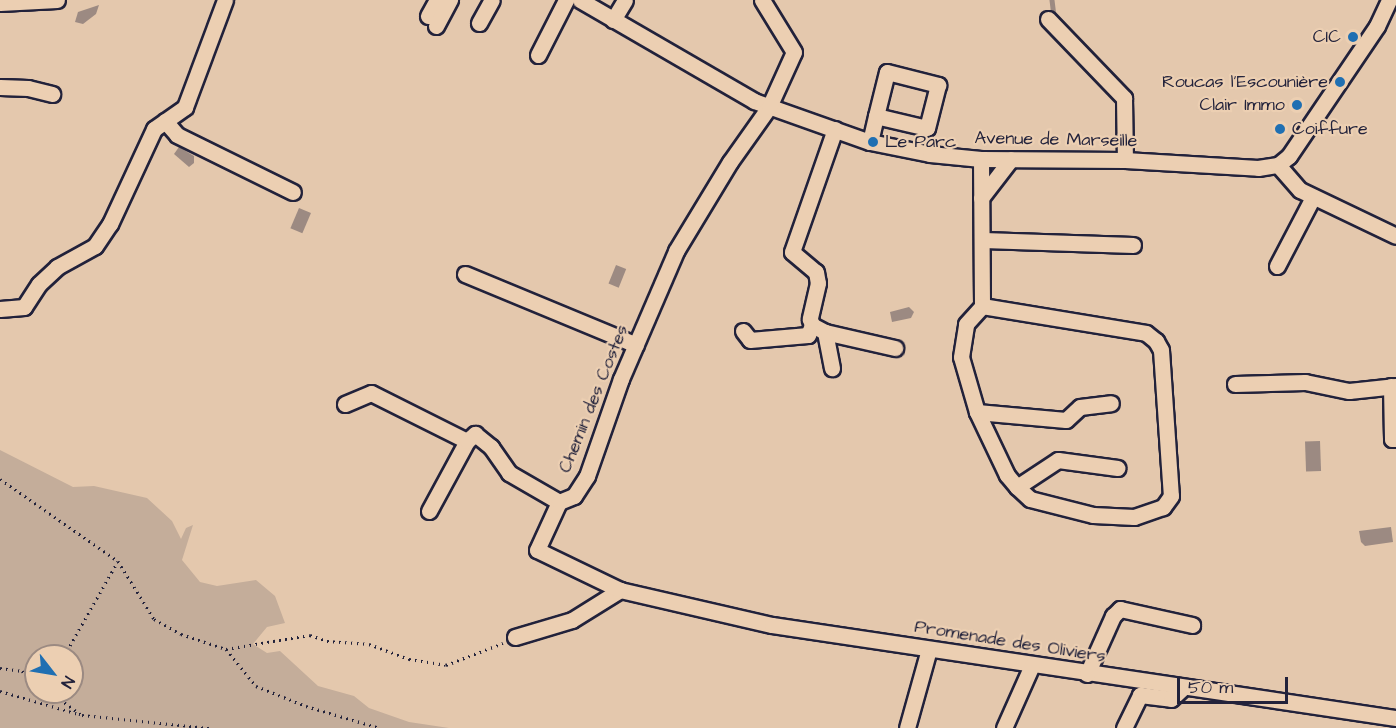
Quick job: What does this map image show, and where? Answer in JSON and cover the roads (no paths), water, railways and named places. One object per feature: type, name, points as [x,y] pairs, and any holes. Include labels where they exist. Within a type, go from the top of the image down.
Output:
[{"type":"street","points":[[0,3],[57,0]]},
{"type":"street","points":[[0,309],[24,307],[39,284],[57,267],[95,246],[110,224],[154,129],[185,106],[225,0]]},
{"type":"street","points":[[437,0],[432,21],[450,0]]},
{"type":"street","points":[[479,23],[492,0]]},
{"type":"street","points":[[538,55],[566,0]]},
{"type":"street","name":"Avenue de Marseille","points":[[580,0],[680,62],[770,107],[870,142],[930,154],[981,159],[1125,160],[1258,168],[1278,165]]},
{"type":"street","points":[[613,20],[624,0]]},
{"type":"street","name":"Chemin des Costes","points":[[620,590],[537,550],[559,502],[574,496],[587,476],[636,345],[676,251],[702,205],[770,107],[794,52],[766,13],[762,0]]},
{"type":"street","points":[[1389,0],[1377,26],[1289,156],[1278,165],[1292,185],[1312,197],[1396,236]]},
{"type":"street","points":[[1048,19],[1124,98],[1125,160]]},
{"type":"street","points":[[870,142],[876,116],[887,72],[938,85],[927,128],[876,116]]},
{"type":"street","points":[[0,87],[51,94]]},
{"type":"street","points":[[165,121],[177,135],[293,192]]},
{"type":"street","points":[[832,368],[818,329],[810,319],[818,283],[816,272],[792,252],[835,129]]},
{"type":"street","points":[[981,159],[982,306],[966,324],[961,357],[977,412],[1007,475],[1030,499],[1093,515],[1134,517],[1163,507],[1171,496],[1161,350],[1146,333],[982,306]]},
{"type":"street","points":[[981,198],[1011,159]]},
{"type":"street","points":[[1277,266],[1312,197]]},
{"type":"street","points":[[983,240],[1133,245]]},
{"type":"street","points":[[465,274],[636,345]]},
{"type":"street","points":[[743,331],[750,340],[808,335],[818,329],[895,348]]},
{"type":"street","points":[[1235,384],[1305,381],[1348,391],[1394,386],[1392,439],[1396,439]]},
{"type":"street","points":[[345,404],[370,393],[467,441]]},
{"type":"street","points":[[977,412],[1066,420],[1080,407],[1111,403]]},
{"type":"street","points":[[429,511],[467,441],[475,434],[491,447],[509,473],[559,502]]},
{"type":"street","points":[[1017,487],[1058,459],[1117,468]]},
{"type":"street","points":[[515,638],[572,620],[620,590]]},
{"type":"street","name":"Promenade des Oliviers","points":[[620,590],[772,625],[1183,688],[1364,721],[1396,718]]},
{"type":"street","points":[[1087,674],[1109,624],[1120,609],[1192,626]]},
{"type":"street","points":[[907,728],[929,649]]},
{"type":"street","points":[[1004,728],[1032,665]]},
{"type":"street","points":[[1124,728],[1140,695],[1171,699],[1183,688]]},
{"type":"waterway","points":[[1052,0],[1054,17]]},
{"type":"place","name":"CIC","points":[[1353,37]]},
{"type":"place","name":"Roucas l'Escounière","points":[[1340,82]]},
{"type":"place","name":"Clair Immo","points":[[1297,105]]},
{"type":"place","name":"Coiffure","points":[[1280,129]]},
{"type":"place","name":"Le Parc","points":[[873,142]]}]
